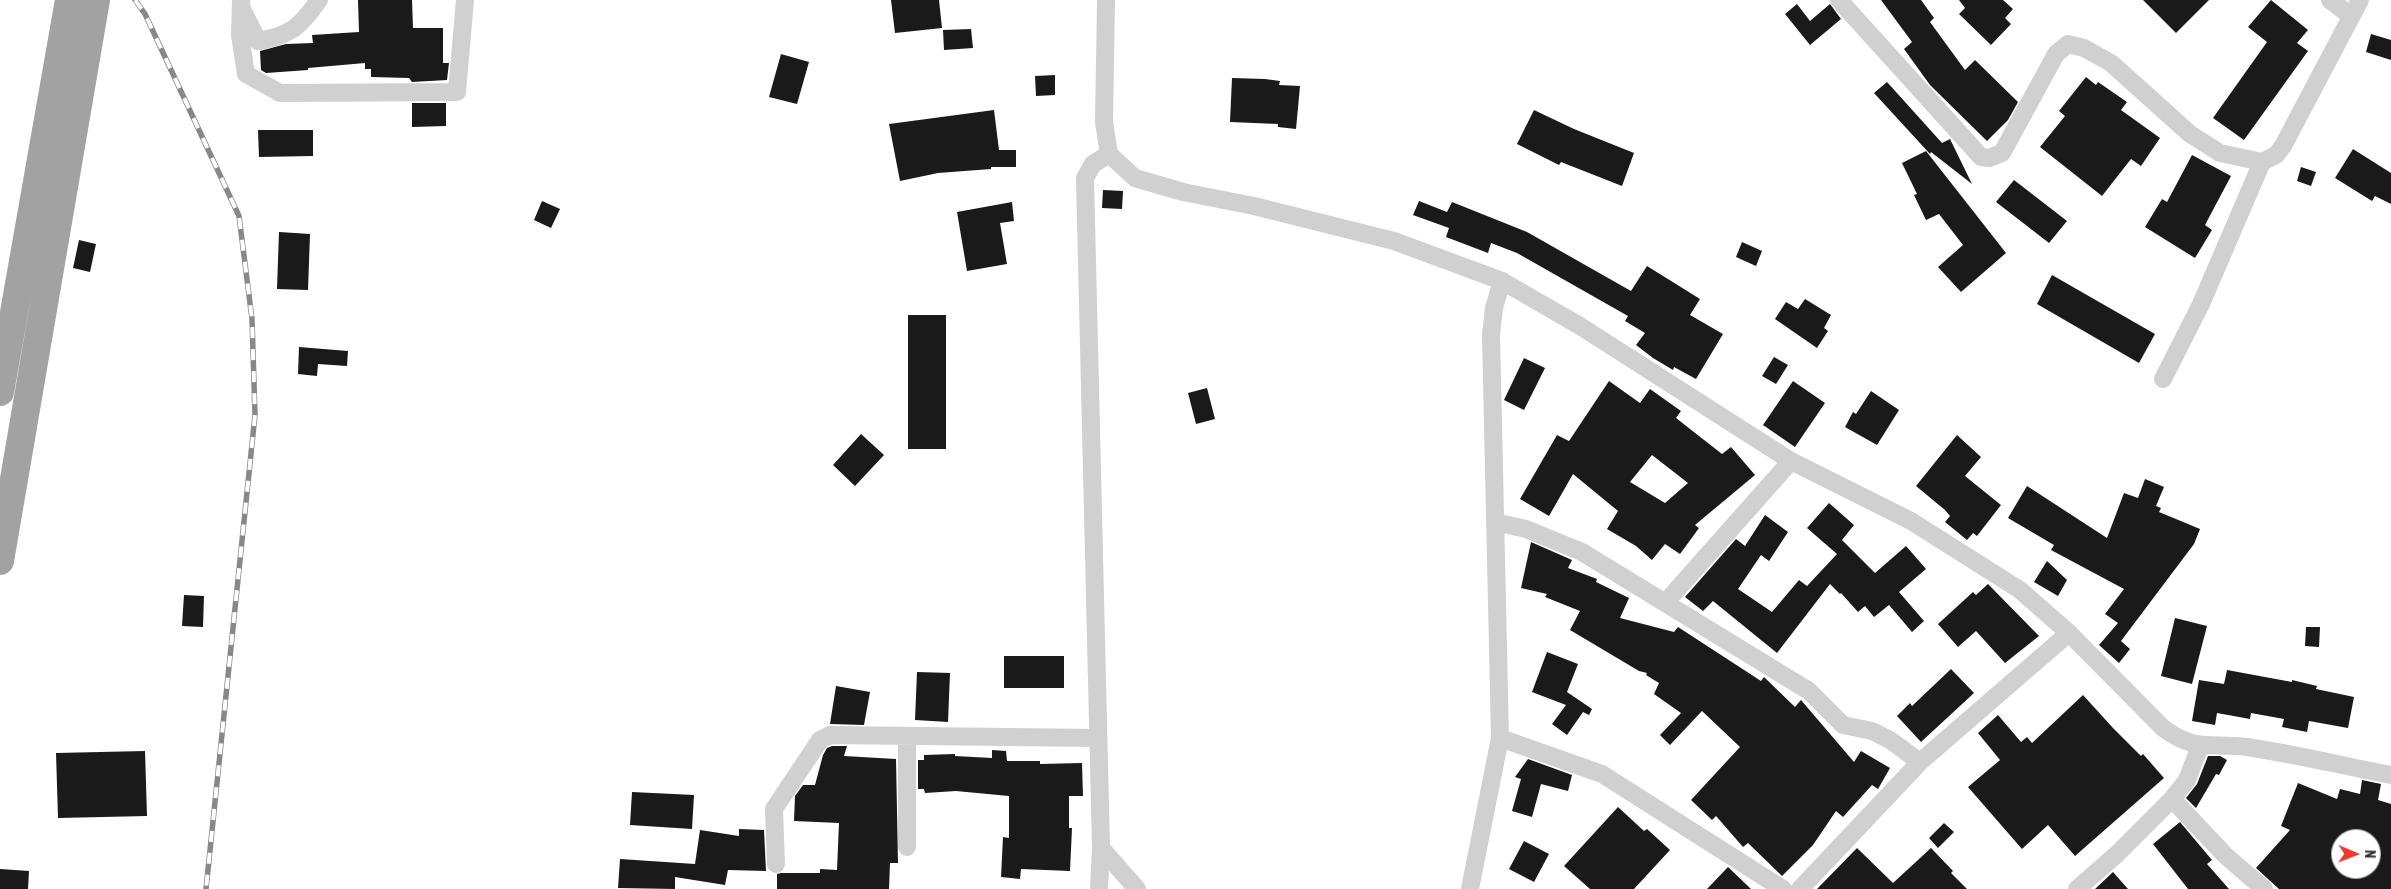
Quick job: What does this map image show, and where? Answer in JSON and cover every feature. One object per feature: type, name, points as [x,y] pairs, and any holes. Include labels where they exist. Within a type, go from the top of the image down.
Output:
[{"type":"highway","points":[[0,392],[68,10]]},
{"type":"highway","points":[[0,561],[95,11]]},
{"type":"street","points":[[241,4],[258,41],[289,33],[304,22],[319,0]]},
{"type":"street","points":[[241,4],[240,35],[246,74],[280,93],[457,92],[465,0]]},
{"type":"street","points":[[1106,0],[1104,122],[1109,154],[1135,178],[1183,192],[1254,206],[1394,241],[1502,281],[1580,326],[1791,461],[1911,521],[2020,590],[2069,633],[2163,728],[2180,741],[2200,746],[2246,747],[2391,775]]},
{"type":"street","points":[[1839,0],[1981,157],[1989,158],[2002,154],[2056,54],[2068,44],[2084,48],[2112,63],[2190,134],[2220,153],[2262,162],[2276,155],[2283,146],[2360,0]]},
{"type":"street","points":[[2330,0],[2352,16]]},
{"type":"street","points":[[1099,889],[1101,848],[1085,178],[1093,164],[1109,154]]},
{"type":"street","points":[[2163,379],[2201,304],[2262,162]]},
{"type":"street","points":[[1470,889],[1500,738],[1491,335],[1494,308],[1502,281]]},
{"type":"street","points":[[1665,602],[1791,461]]},
{"type":"street","points":[[1495,522],[1526,529],[1582,552],[1809,691],[1843,725],[1872,731],[1890,740],[1920,762]]},
{"type":"street","points":[[1800,889],[1920,762],[2069,633]]},
{"type":"street","points":[[776,864],[774,810],[820,740],[830,735],[1098,738]]},
{"type":"street","points":[[907,736],[908,847]]},
{"type":"street","points":[[1500,738],[1602,774],[1783,889]]},
{"type":"street","points":[[2077,889],[2172,799],[2187,780],[2200,746]]},
{"type":"street","points":[[2172,799],[2224,855],[2264,889]]},
{"type":"street","points":[[1101,848],[1137,889]]},
{"type":"building","points":[[358,0],[412,0],[413,28],[443,28],[443,63],[449,63],[447,80],[412,82],[409,78],[371,77],[371,69],[365,69],[365,63],[266,73],[261,70],[260,51],[286,44],[313,43],[312,35],[359,32]]},
{"type":"building","points":[[891,0],[939,0],[942,28],[895,33]]},
{"type":"building","points":[[1881,0],[1921,0],[1934,18],[1930,22],[1965,70],[1975,60],[2018,102],[2008,120],[1987,141],[1930,85],[1904,49],[1912,42]]},
{"type":"building","points":[[1959,0],[2003,0],[2013,9],[2005,18],[2011,24],[1991,45],[1959,14],[1965,8]]},
{"type":"building","points":[[2143,0],[2209,0],[2176,33]]},
{"type":"building","points":[[2271,0],[2308,30],[2297,43],[2308,51],[2244,140],[2213,118],[2267,42],[2248,27]]},
{"type":"building","points":[[1797,4],[1810,21],[1830,4],[1841,19],[1810,45],[1785,14]]},
{"type":"building","points":[[971,29],[973,48],[944,50],[943,30]]},
{"type":"building","points":[[2371,34],[2391,40],[2391,60],[2366,52]]},
{"type":"building","points":[[781,54],[809,62],[797,104],[769,97]]},
{"type":"building","points":[[1055,75],[1055,95],[1036,96],[1035,76]]},
{"type":"building","points":[[2086,77],[2096,85],[2098,82],[2127,102],[2121,110],[2160,138],[2141,166],[2131,159],[2102,196],[2040,147],[2065,116],[2059,111]]},
{"type":"building","points":[[1232,78],[1265,79],[1280,81],[1279,85],[1300,86],[1296,129],[1278,127],[1278,124],[1230,122]]},
{"type":"building","points":[[1887,82],[1942,143],[1950,139],[1972,184],[1931,152],[1930,154],[1874,93]]},
{"type":"building","points":[[412,103],[446,103],[446,126],[412,127]]},
{"type":"building","points":[[994,110],[999,150],[1016,150],[1016,167],[991,167],[991,169],[938,173],[900,181],[889,124]]},
{"type":"building","points":[[1534,110],[1574,129],[1634,153],[1622,186],[1561,162],[1559,165],[1517,144]]},
{"type":"building","points":[[258,130],[313,130],[313,156],[259,157]]},
{"type":"building","points":[[2353,149],[2391,173],[2391,204],[2375,196],[2372,201],[2335,178]]},
{"type":"building","points":[[1926,151],[2006,253],[1961,292],[1938,267],[1963,245],[1939,214],[1926,220],[1914,195],[1917,194],[1902,163]]},
{"type":"building","points":[[2192,155],[2231,176],[2205,225],[2212,230],[2195,258],[2145,227],[2162,199],[2167,202]]},
{"type":"building","points":[[2301,167],[2316,172],[2311,186],[2297,181]]},
{"type":"building","points":[[2014,180],[2067,221],[2049,243],[1996,202]]},
{"type":"building","points":[[1103,190],[1123,191],[1122,209],[1102,208]]},
{"type":"building","points":[[542,201],[560,209],[551,228],[534,220]]},
{"type":"building","points":[[1419,201],[1447,212],[1452,202],[1527,232],[1631,291],[1647,266],[1700,299],[1690,315],[1723,334],[1696,379],[1674,367],[1673,370],[1636,345],[1645,333],[1625,321],[1628,316],[1517,253],[1491,243],[1488,253],[1446,237],[1449,228],[1413,215]]},
{"type":"building","points":[[1012,202],[1014,221],[1000,223],[1007,264],[967,271],[957,212]]},
{"type":"building","points":[[279,232],[310,234],[308,290],[277,289]]},
{"type":"building","points":[[79,240],[96,244],[90,272],[73,268]]},
{"type":"building","points":[[1742,242],[1762,251],[1756,266],[1736,257]]},
{"type":"building","points":[[2052,275],[2155,334],[2139,363],[2037,304]]},
{"type":"building","points":[[1805,299],[1831,315],[1824,328],[1828,331],[1817,348],[1775,319],[1786,302],[1798,309]]},
{"type":"building","points":[[908,315],[946,315],[946,449],[908,449]]},
{"type":"building","points":[[299,347],[348,351],[347,366],[318,364],[317,376],[298,374]]},
{"type":"building","points":[[1774,357],[1788,365],[1776,384],[1762,376]]},
{"type":"building","points":[[1524,358],[1545,368],[1524,410],[1504,400]]},
{"type":"building","points":[[1609,381],[1640,403],[1650,389],[1681,411],[1676,418],[1722,454],[1731,447],[1755,475],[1695,525],[1699,528],[1680,554],[1665,544],[1652,560],[1636,546],[1607,529],[1618,511],[1573,474],[1549,516],[1520,499],[1557,435],[1569,441]],"holes":[[[1652,455],[1688,483],[1665,503],[1630,482]]]},
{"type":"building","points":[[1793,381],[1825,403],[1795,447],[1763,425]]},
{"type":"building","points":[[1207,388],[1215,419],[1196,424],[1188,393]]},
{"type":"building","points":[[1871,391],[1899,410],[1877,445],[1845,427],[1853,412],[1856,414]]},
{"type":"building","points":[[861,434],[884,455],[855,486],[833,465]]},
{"type":"building","points":[[1957,435],[1981,457],[1965,476],[2001,505],[1977,536],[1973,533],[1967,540],[1945,522],[1950,516],[1945,510],[1916,486]]},
{"type":"building","points":[[2145,479],[2164,487],[2156,506],[2161,508],[2159,512],[2200,529],[2194,544],[2121,641],[2130,649],[2119,663],[2099,645],[2118,623],[2105,614],[2124,589],[2051,550],[2054,545],[2008,518],[2027,486],[2107,538],[2124,493],[2138,498]]},
{"type":"building","points":[[1829,503],[1854,525],[1842,540],[1875,573],[1906,546],[1926,569],[1899,592],[1924,621],[1912,632],[1889,605],[1874,617],[1865,606],[1858,612],[1830,584],[1777,653],[1713,601],[1703,611],[1685,597],[1736,539],[1745,546],[1765,515],[1788,532],[1769,561],[1761,555],[1738,589],[1772,612],[1799,580],[1807,586],[1837,554],[1807,528]]},
{"type":"building","points":[[1531,542],[1572,560],[1568,568],[1597,579],[1596,582],[1629,598],[1620,618],[1674,632],[1678,627],[1761,681],[1764,677],[1795,707],[1801,700],[1854,762],[1861,751],[1890,768],[1878,789],[1872,785],[1843,817],[1836,811],[1813,845],[1782,876],[1748,843],[1743,847],[1716,816],[1712,820],[1691,800],[1740,747],[1702,711],[1670,745],[1660,735],[1681,713],[1654,694],[1659,683],[1646,675],[1647,673],[1639,671],[1570,630],[1580,611],[1545,597],[1547,594],[1521,588]]},
{"type":"building","points":[[2047,561],[2067,580],[2058,596],[2034,582]]},
{"type":"building","points":[[1988,584],[2039,636],[2005,663],[1976,631],[1958,647],[1938,624],[1973,592],[1976,595]]},
{"type":"building","points":[[184,595],[204,596],[203,627],[182,626]]},
{"type":"building","points":[[2175,618],[2207,626],[2192,684],[2161,676]]},
{"type":"building","points":[[2306,627],[2320,627],[2319,647],[2305,646]]},
{"type":"building","points":[[1547,652],[1578,664],[1567,692],[1592,709],[1589,715],[1583,712],[1567,735],[1552,724],[1566,705],[1532,692]]},
{"type":"building","points":[[1004,656],[1064,656],[1064,688],[1004,688]]},
{"type":"building","points":[[1951,669],[1974,693],[1921,742],[1897,716],[1910,703],[1912,706]]},
{"type":"building","points":[[2227,670],[2292,682],[2292,680],[2317,686],[2316,689],[2354,697],[2348,728],[2309,721],[2307,732],[2282,727],[2284,719],[2251,713],[2250,719],[2217,713],[2215,725],[2192,721],[2199,680],[2224,684]]},
{"type":"building","points":[[917,672],[950,673],[948,722],[915,720]]},
{"type":"building","points":[[836,686],[870,692],[864,725],[830,724]]},
{"type":"building","points":[[2083,695],[2141,756],[2143,754],[2164,778],[2075,856],[2048,825],[2022,849],[1968,787],[2000,760],[1978,733],[1998,715],[2021,742],[2027,737],[2032,743]]},
{"type":"building","points":[[847,746],[844,756],[896,759],[898,863],[890,863],[889,889],[777,889],[777,874],[820,873],[820,869],[837,870],[839,823],[794,821],[795,796],[803,785],[815,785],[823,755],[827,748]]},
{"type":"building","points":[[992,750],[1006,751],[1007,761],[1040,761],[1040,764],[1082,763],[1083,796],[1069,796],[1069,828],[1072,828],[1070,871],[1021,869],[1020,879],[1001,877],[1003,837],[1009,838],[1009,796],[956,791],[925,793],[924,789],[918,789],[918,760],[924,760],[924,755],[955,754],[955,756],[992,758]]},
{"type":"building","points":[[145,751],[147,816],[58,818],[56,753]]},
{"type":"building","points":[[2208,756],[2220,756],[2227,760],[2219,775],[2216,774],[2196,808],[2186,798],[2197,784]]},
{"type":"building","points":[[1528,759],[1572,775],[1568,791],[1541,784],[1532,817],[1512,811],[1521,779],[1515,777]]},
{"type":"building","points":[[2362,780],[2381,784],[2378,800],[2391,804],[2391,889],[2279,889],[2256,868],[2290,830],[2281,826],[2298,783],[2337,799],[2340,789],[2360,794]]},
{"type":"building","points":[[632,792],[694,795],[692,829],[630,825]]},
{"type":"building","points":[[1618,807],[1644,831],[1647,829],[1670,850],[1634,889],[1590,889],[1564,866]]},
{"type":"building","points":[[2180,822],[2212,860],[2207,864],[2229,889],[2188,889],[2153,844]]},
{"type":"building","points":[[1944,823],[1954,832],[1938,848],[1929,838]]},
{"type":"building","points":[[739,829],[764,830],[766,871],[728,870],[725,885],[675,877],[675,889],[618,888],[620,859],[695,864],[700,830],[739,836]]},
{"type":"building","points":[[1524,841],[1549,854],[1534,882],[1509,869]]},
{"type":"building","points":[[1857,848],[1893,883],[1931,848],[1967,889],[1817,889]]},
{"type":"building","points":[[1728,867],[1751,889],[1707,889]]},
{"type":"building","points":[[0,869],[29,871],[28,889],[0,889]]},
{"type":"building","points":[[2113,872],[2128,889],[2095,889]]},
{"type":"railway","points":[[135,0],[145,14],[239,216],[252,319],[255,415],[206,889]]}]
